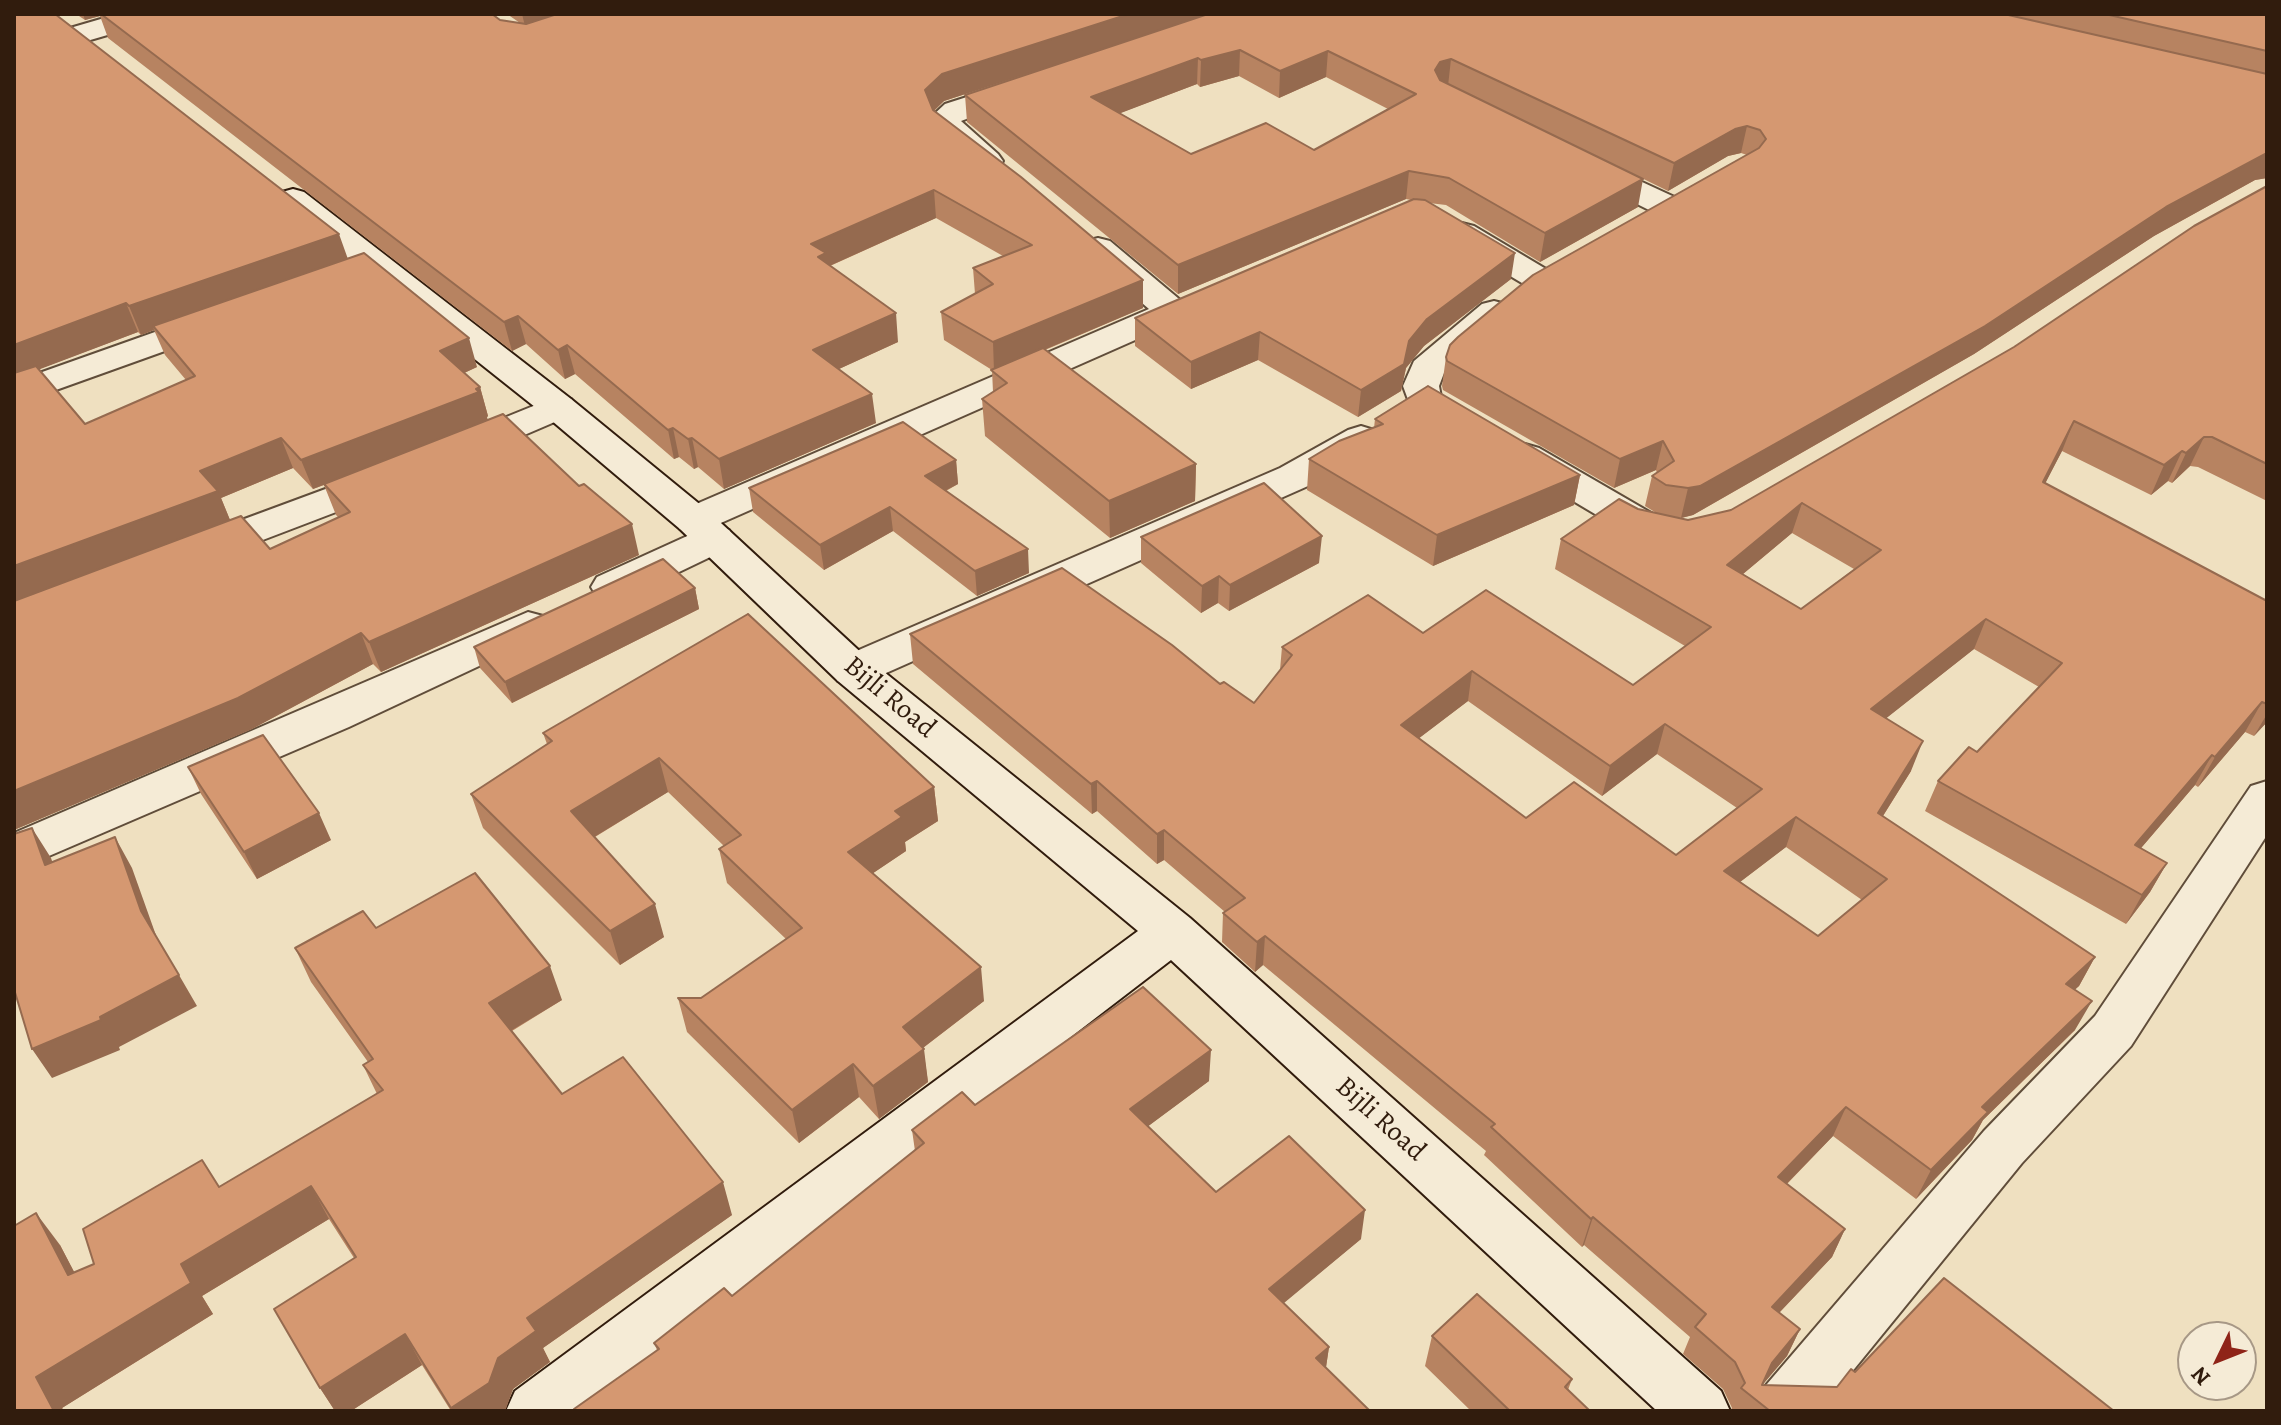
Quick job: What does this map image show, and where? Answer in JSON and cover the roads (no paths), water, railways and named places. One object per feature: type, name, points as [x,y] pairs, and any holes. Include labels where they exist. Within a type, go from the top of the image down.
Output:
[{"type":"street","points":[[67,24],[149,14]]},
{"type":"street","points":[[67,24],[117,63]]},
{"type":"street","points":[[1010,177],[948,128],[945,118],[956,110],[1045,80]]},
{"type":"street","points":[[1559,152],[1681,200],[1630,228]]},
{"type":"street","name":"Bijli Road","points":[[266,178],[558,407],[705,530],[853,670],[1173,932],[1700,1411]]},
{"type":"street","points":[[853,670],[1294,477],[1358,440],[1436,405],[1421,386],[1427,369],[1515,294],[1552,271],[1432,215]]},
{"type":"street","points":[[14,853],[333,716],[566,608],[705,530],[1188,305],[1070,224]]},
{"type":"street","points":[[335,280],[378,265]]},
{"type":"street","points":[[14,394],[249,309]]},
{"type":"street","points":[[160,564],[425,464],[558,407]]},
{"type":"street","points":[[1502,443],[1646,527],[1681,534],[1694,531]]},
{"type":"street","points":[[1782,1411],[2003,1147],[2113,1031],[2267,798]]},
{"type":"street","points":[[536,1411],[1173,932]]}]
